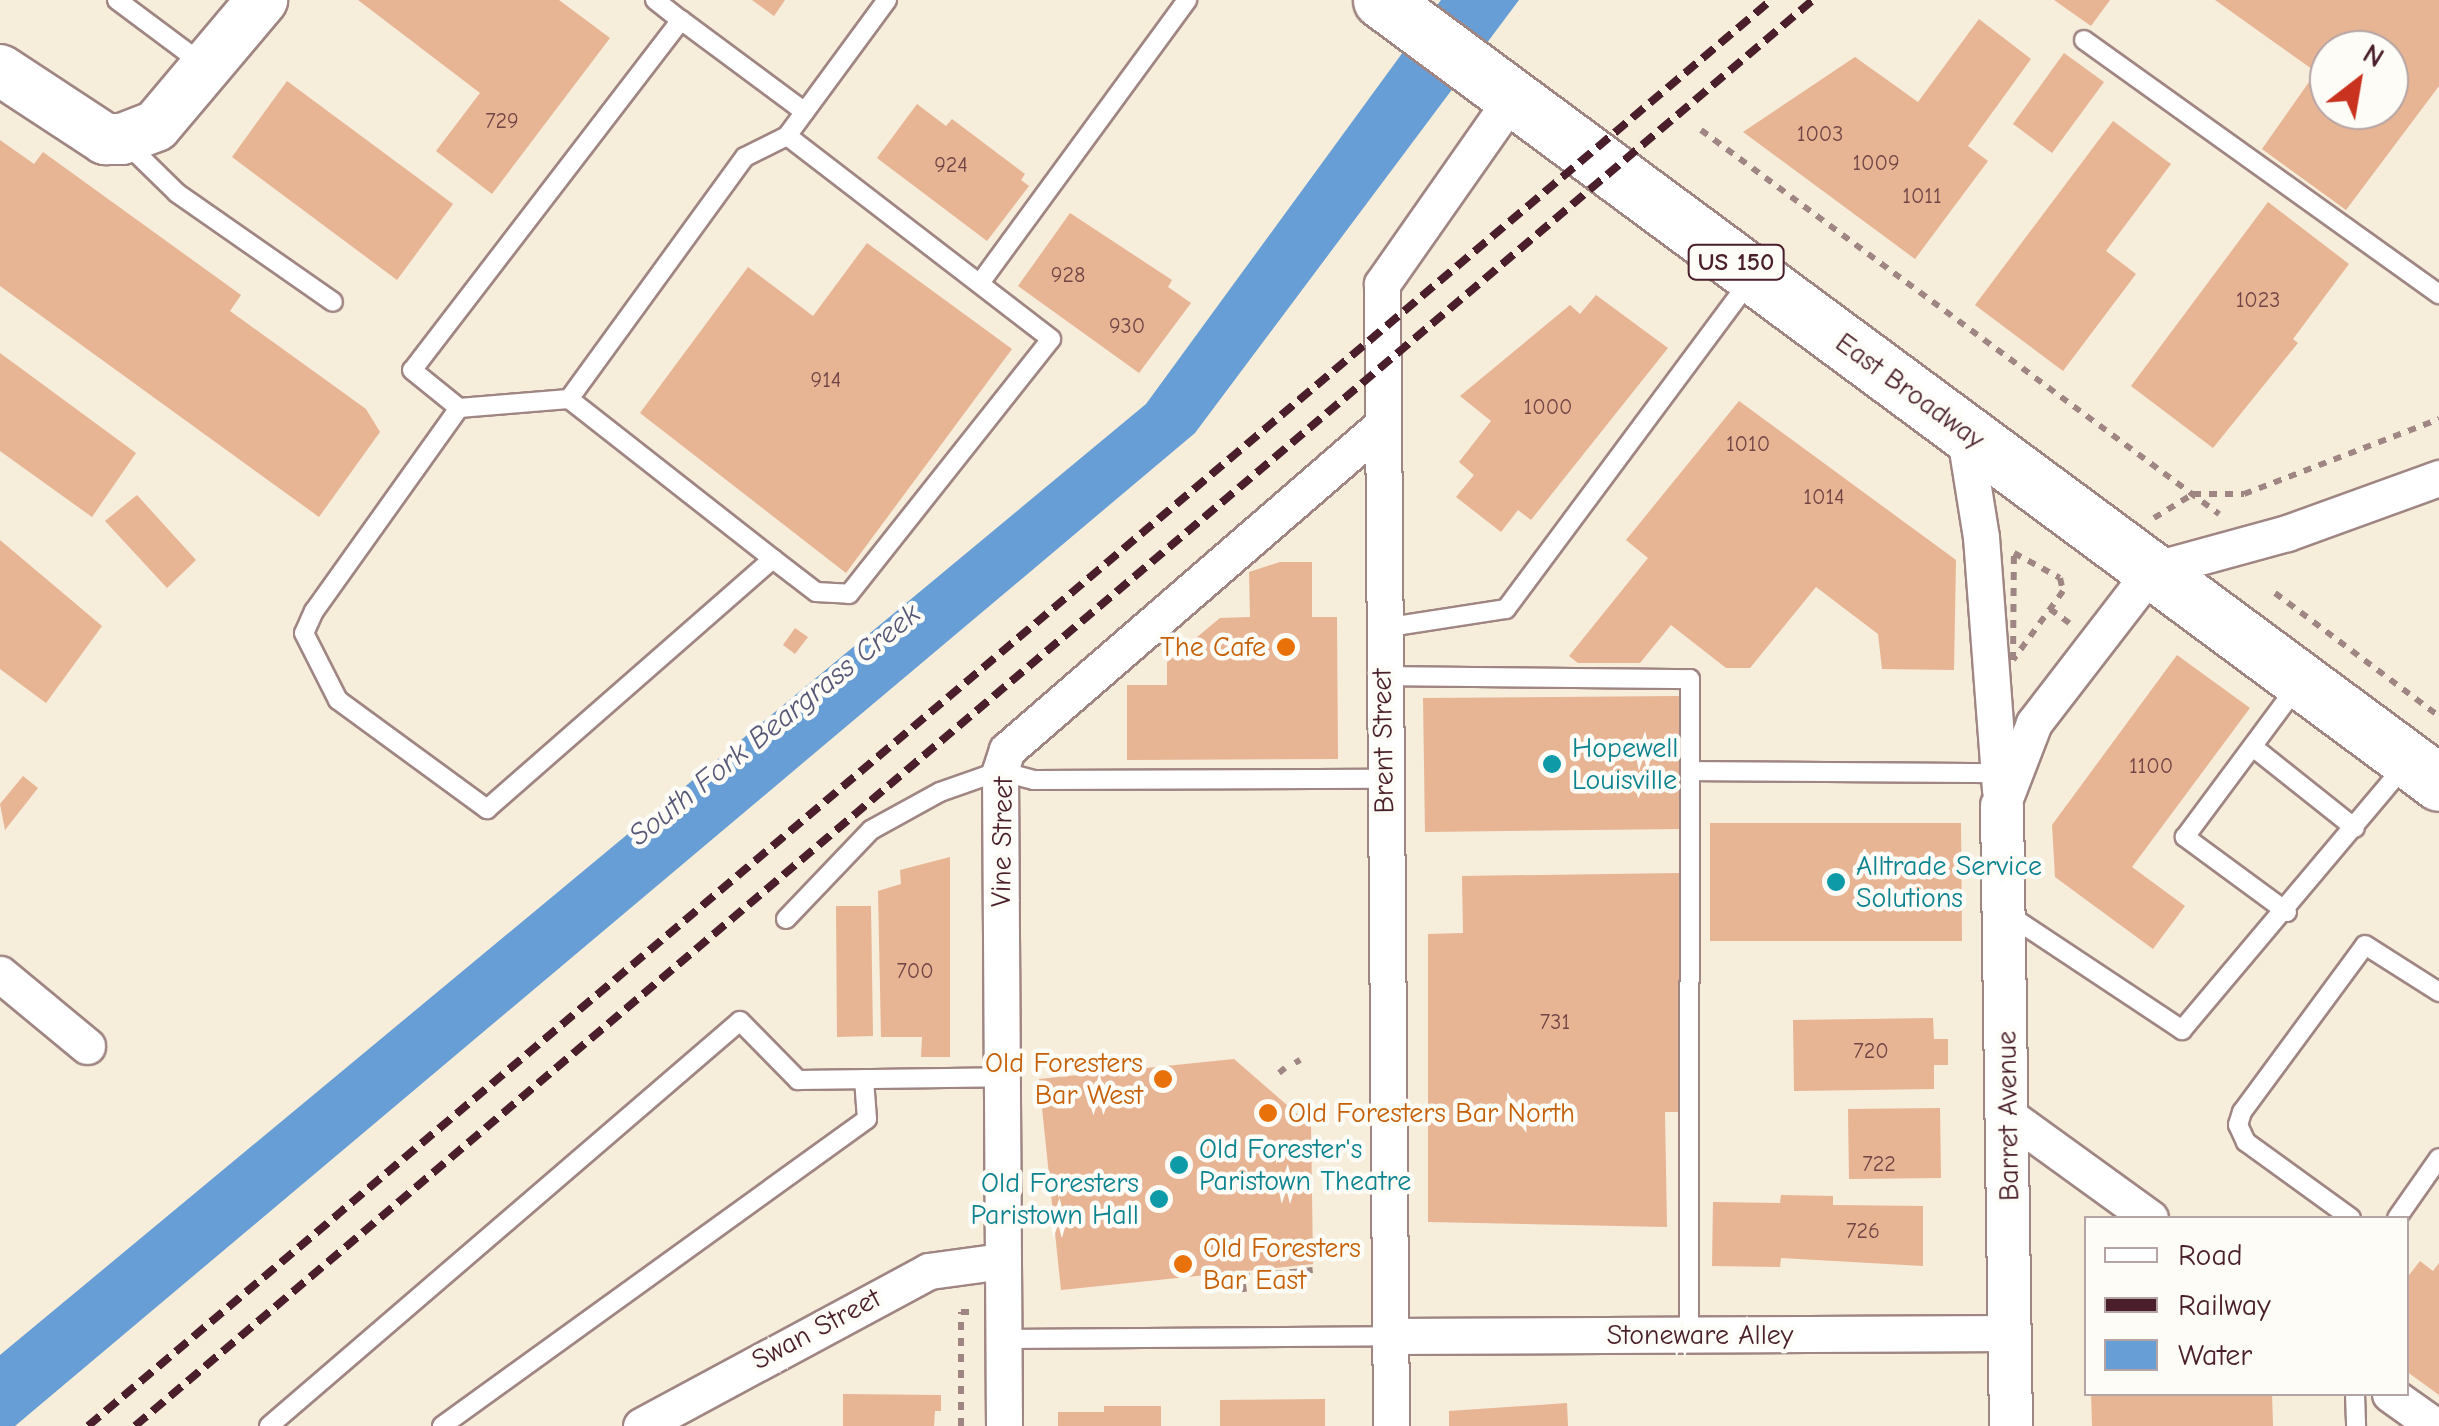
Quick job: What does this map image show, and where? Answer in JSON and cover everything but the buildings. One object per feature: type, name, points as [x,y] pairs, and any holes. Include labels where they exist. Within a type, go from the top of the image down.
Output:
[{"type":"main road","points":[[0,70],[104,139],[128,137],[156,126],[262,0]]},
{"type":"main road","name":"East Broadway","points":[[1395,11],[2423,772]]},
{"type":"street","name":"Brent Street","points":[[1391,1426],[1378,429],[1380,312],[1387,270],[1495,84]]},
{"type":"street","name":"Vine Street","points":[[1004,1426],[1000,771],[1007,750],[1041,716],[1378,429]]},
{"type":"street","name":"Barret Avenue","points":[[1964,430],[1982,538],[2000,790],[2012,1426]]},
{"type":"street","points":[[2132,556],[2254,542],[2439,478]]},
{"type":"street","name":"Barret Avenue","points":[[2000,790],[2034,723],[2132,556]]},
{"type":"street","points":[[0,974],[88,1046]]},
{"type":"street","points":[[2009,1116],[2147,1216]]},
{"type":"street","name":"Swan Street","points":[[640,1426],[929,1271],[1002,1261]]},
{"type":"street","name":"Stoneware Alley","points":[[1390,1336],[2011,1333]]},
{"type":"street","points":[[2393,1396],[2434,1426]]},
{"type":"lane","points":[[118,0],[208,68]]},
{"type":"lane","points":[[655,0],[805,112]]},
{"type":"lane","points":[[569,399],[745,158],[788,136],[887,0]]},
{"type":"lane","points":[[980,283],[1187,0]]},
{"type":"lane","points":[[681,20],[412,370],[458,408],[569,399],[816,592],[849,594],[1051,339],[788,136]]},
{"type":"lane","points":[[2084,40],[2439,294]]},
{"type":"lane","points":[[128,137],[177,193],[333,302]]},
{"type":"lane","points":[[1382,628],[1506,609],[1754,276]]},
{"type":"lane","points":[[458,408],[304,634],[338,700],[487,809],[773,559]]},
{"type":"lane","points":[[1382,676],[1690,679],[1689,1335]]},
{"type":"lane","points":[[2287,912],[2185,838],[2302,681]]},
{"type":"lane","points":[[2253,747],[2354,828]]},
{"type":"lane","points":[[786,920],[870,830],[940,792],[1000,771],[1034,780],[1384,779]]},
{"type":"lane","points":[[1690,771],[2000,790]]},
{"type":"lane","points":[[2004,912],[2182,1030],[2287,912],[2354,828],[2423,772]]},
{"type":"lane","points":[[2348,1216],[2246,1142],[2238,1125],[2242,1112],[2365,945],[2439,992]]},
{"type":"lane","points":[[269,1426],[740,1021],[798,1080],[1002,1077]]},
{"type":"lane","points":[[442,1426],[867,1120],[864,1079]]},
{"type":"lane","points":[[2397,1216],[2439,1158]]},
{"type":"lane","points":[[1004,1340],[1390,1336]]},
{"type":"lane","points":[[2355,1396],[2356,1426]]},
{"type":"path","points":[[1701,130],[2254,542]]},
{"type":"path","points":[[2060,578],[2063,591],[2012,660],[2014,553],[2060,578],[2132,556],[2193,494],[2244,494],[2439,419]]},
{"type":"path","points":[[2274,594],[2439,716]]},
{"type":"path","points":[[1244,1292],[1242,1277],[1313,1270]]},
{"type":"water","name":"South Fork Beargrass Creek","points":[[1441,0],[1519,0],[1195,433],[15,1426],[0,1426],[0,1355],[1146,404]]},
{"type":"railway","points":[[88,1426],[1771,0]]},
{"type":"railway","points":[[135,1426],[1813,0]]},
{"type":"place","name":"The Cafe","points":[[1286,647]]},
{"type":"place","name":"Hopewell Louisville","points":[[1552,764]]},
{"type":"place","name":"Alltrade Service Solutions","points":[[1836,882]]},
{"type":"place","name":"Old Foresters Bar West","points":[[1163,1079]]},
{"type":"place","name":"Old Foresters Bar North","points":[[1268,1113]]},
{"type":"place","name":"Old Forester's Paristown Theatre","points":[[1179,1165]]},
{"type":"place","name":"Old Foresters Paristown Hall","points":[[1159,1199]]},
{"type":"place","name":"Old Foresters Bar East","points":[[1183,1264]]}]
